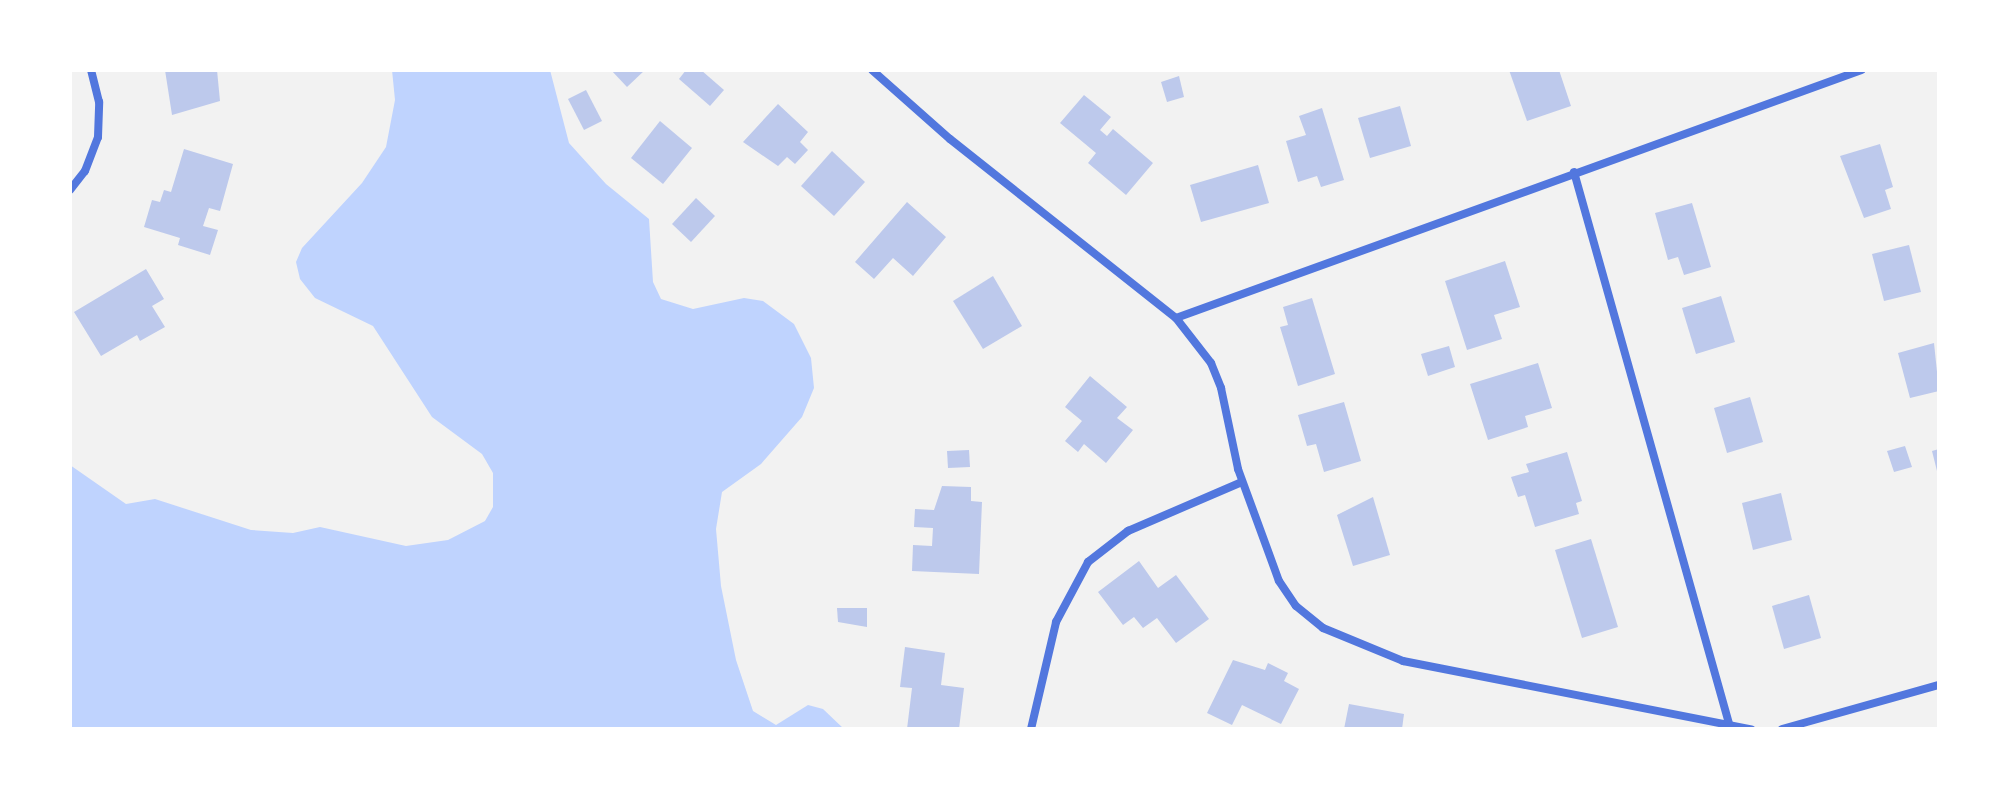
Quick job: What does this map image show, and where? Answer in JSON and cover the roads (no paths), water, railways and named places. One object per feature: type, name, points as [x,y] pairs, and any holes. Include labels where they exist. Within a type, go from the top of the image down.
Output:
[{"type":"street","points":[[70,190],[85,171],[98,137],[99,102],[91,70]]},
{"type":"street","points":[[872,70],[950,139],[1176,318],[1211,363],[1221,388],[1242,482],[1279,581],[1296,606],[1323,628],[1403,661],[1751,729]]},
{"type":"street","points":[[1176,318],[1862,70]]},
{"type":"street","points":[[1574,172],[1730,727]]},
{"type":"street","points":[[1031,729],[1056,622],[1088,562],[1128,531],[1242,482]]},
{"type":"street","points":[[1782,729],[1939,685]]},
{"type":"water","points":[[392,70],[550,70],[569,143],[606,184],[649,219],[653,282],[661,299],[693,309],[744,298],[763,301],[794,324],[811,358],[814,388],[802,417],[761,464],[722,492],[716,529],[721,586],[736,660],[753,711],[776,725],[808,705],[823,709],[844,729],[70,729],[70,465],[126,504],[155,499],[251,530],[293,533],[320,527],[406,546],[448,540],[485,521],[493,507],[493,473],[482,454],[432,417],[373,326],[315,298],[300,279],[296,262],[302,248],[362,183],[386,147],[395,100]]}]
